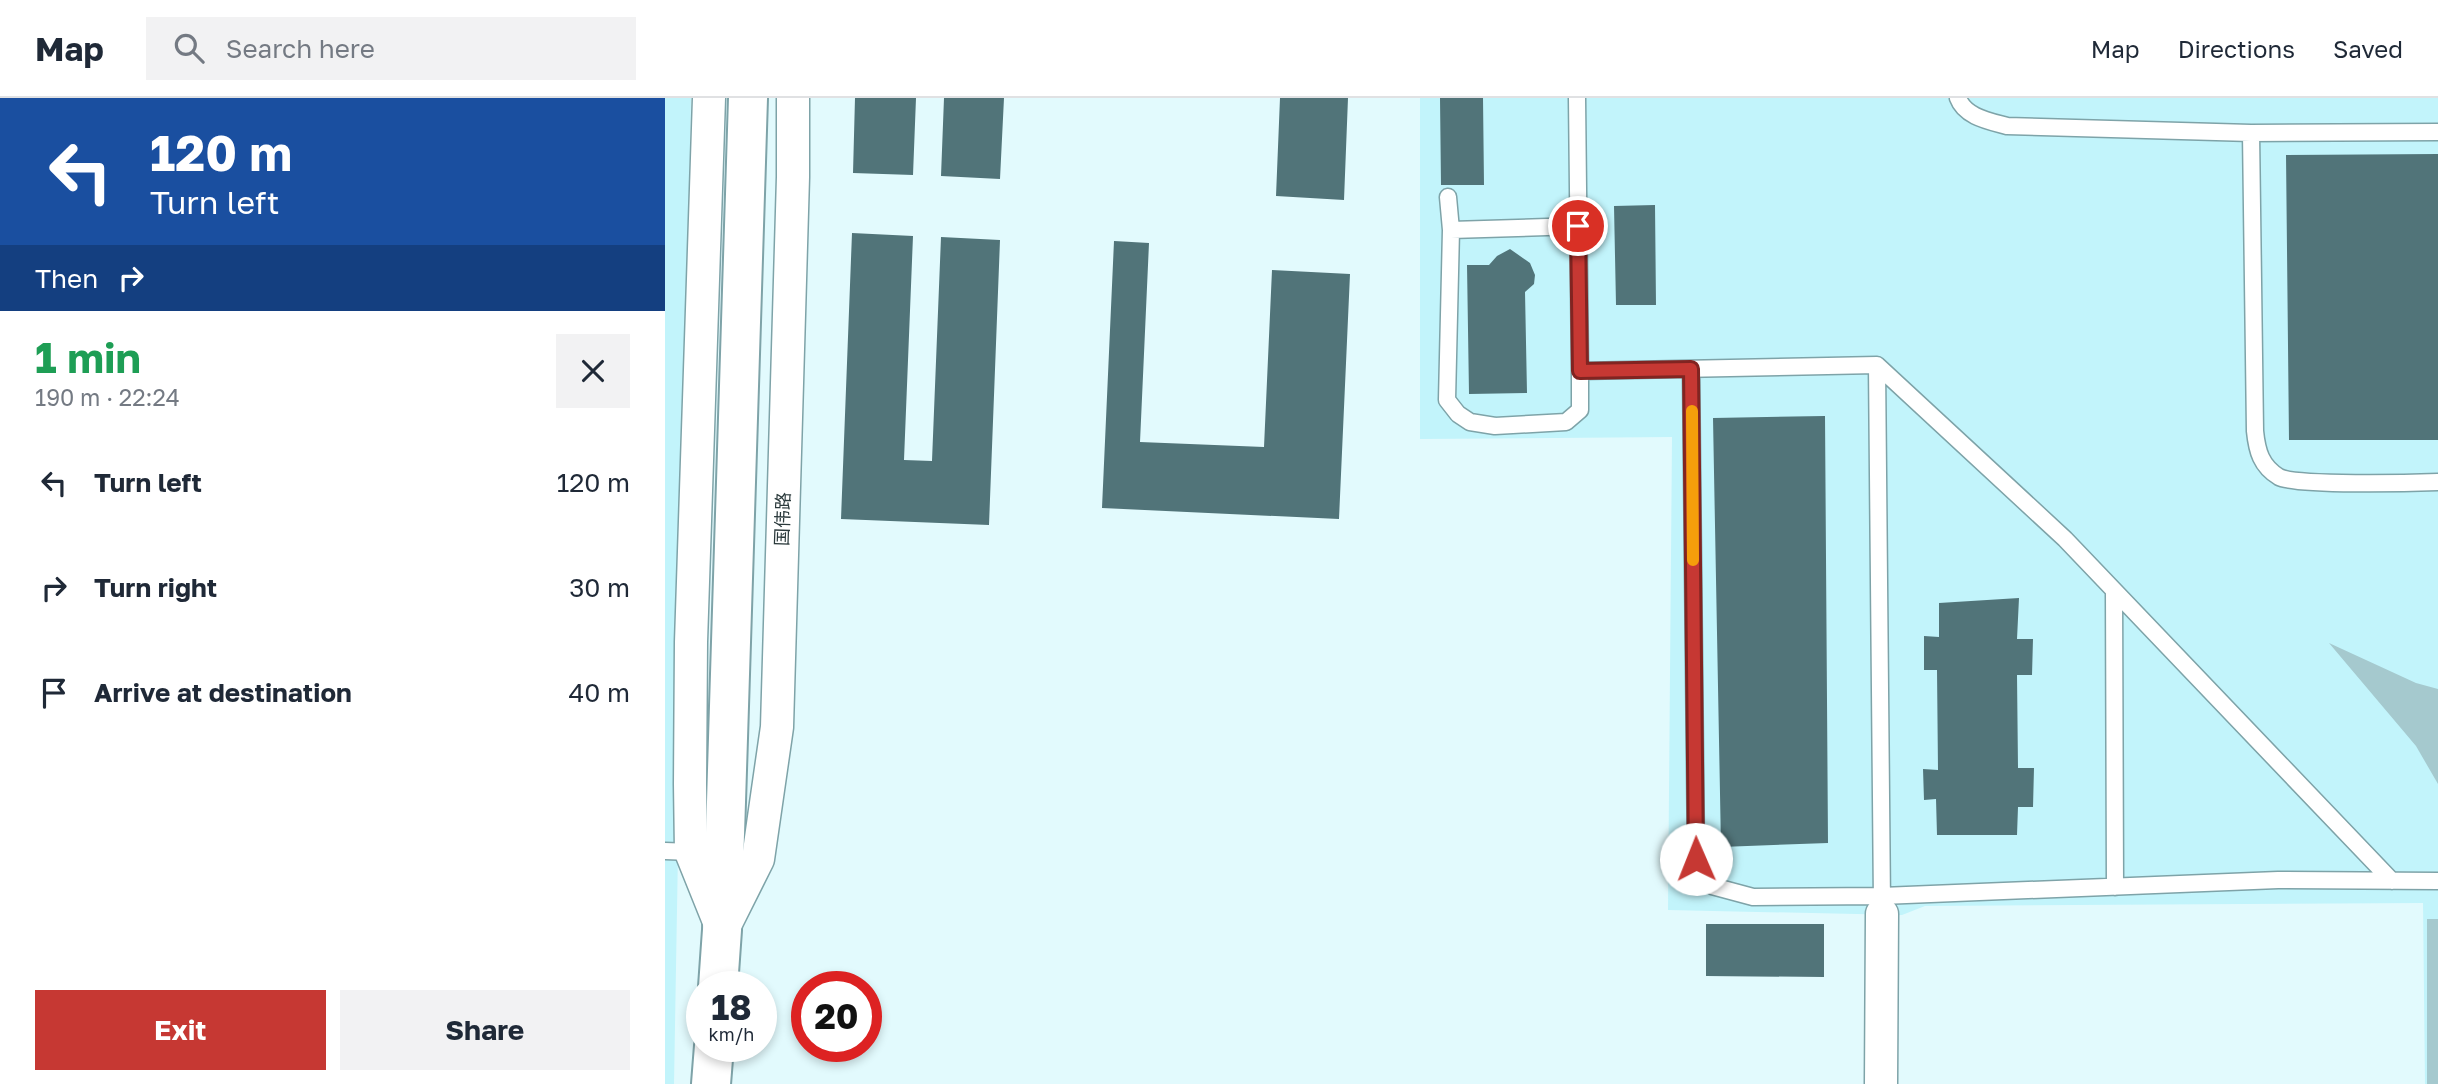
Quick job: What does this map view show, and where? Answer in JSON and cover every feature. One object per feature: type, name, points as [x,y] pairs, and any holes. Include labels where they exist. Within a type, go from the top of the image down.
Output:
[{"type":"street","name":"国伟路","points":[[709,98],[691,642],[678,852],[722,930]]},
{"type":"street","name":"国伟路","points":[[719,971],[748,98]]},
{"type":"street","name":"国伟路","points":[[722,930],[758,859],[777,727],[793,98]]},
{"type":"street","points":[[1881,1084],[1882,905]]},
{"type":"street","points":[[711,1084],[713,1062]]},
{"type":"lane","points":[[1448,197],[1451,230],[1447,400],[1458,414],[1470,422],[1495,426],[1566,422],[1580,410],[1577,98]]},
{"type":"lane","points":[[1958,98],[1960,104],[1976,117],[2007,126],[2251,133],[2438,132]]},
{"type":"lane","points":[[2251,133],[2255,431],[2258,453],[2266,466],[2282,478],[2305,481],[2438,482]]},
{"type":"lane","points":[[1451,230],[1578,226]]},
{"type":"lane","points":[[1580,371],[1877,365],[2064,539],[2392,881]]},
{"type":"lane","points":[[1877,365],[1882,905]]},
{"type":"lane","points":[[1691,369],[1696,859],[1711,886],[1753,898],[1882,905],[2115,887],[2278,880],[2438,881]]},
{"type":"lane","points":[[2114,590],[2115,887]]},
{"type":"shaded area","points":[[665,98],[691,98],[674,1084],[665,1084]]},
{"type":"shaded area","points":[[1420,98],[2438,98],[2438,1084],[2425,1084],[2423,903],[1925,906],[1902,915],[1668,910],[1672,437],[1420,439]]},
{"type":"shaded area","points":[[2329,643],[2416,683],[2438,689],[2438,784],[2416,746]]},
{"type":"shaded area","points":[[2427,919],[2438,919],[2438,1084],[2427,1084]]},
{"type":"building","points":[[855,98],[916,98],[913,175],[853,173]]},
{"type":"building","points":[[944,98],[1004,98],[1000,179],[941,176]]},
{"type":"building","points":[[1280,98],[1348,98],[1344,200],[1276,196]]},
{"type":"building","points":[[1440,98],[1483,98],[1484,185],[1441,185]]},
{"type":"building","points":[[2438,154],[2438,440],[2289,440],[2286,155]]},
{"type":"building","points":[[1655,205],[1656,305],[1616,305],[1614,206]]},
{"type":"building","points":[[852,233],[913,236],[904,460],[932,461],[941,237],[1000,240],[989,525],[841,519]]},
{"type":"building","points":[[1114,241],[1149,243],[1140,442],[1264,447],[1272,270],[1350,274],[1339,519],[1102,508]]},
{"type":"building","points":[[1510,249],[1530,263],[1535,275],[1534,284],[1525,292],[1527,393],[1469,394],[1467,265],[1489,265],[1497,256]]},
{"type":"building","points":[[1825,416],[1828,843],[1721,847],[1713,418]]},
{"type":"building","points":[[2019,598],[2017,639],[2033,639],[2032,675],[2017,675],[2018,768],[2034,768],[2033,807],[2018,807],[2017,835],[1937,835],[1936,799],[1924,800],[1923,769],[1938,770],[1937,670],[1924,670],[1924,636],[1939,637],[1939,603]]},
{"type":"building","points":[[1706,924],[1824,924],[1824,977],[1706,976]]},
{"type":"slow traffic","points":[[1692,411],[1693,560]]},
{"type":"route","points":[[1578,226],[1580,371],[1691,369],[1696,859]]}]
